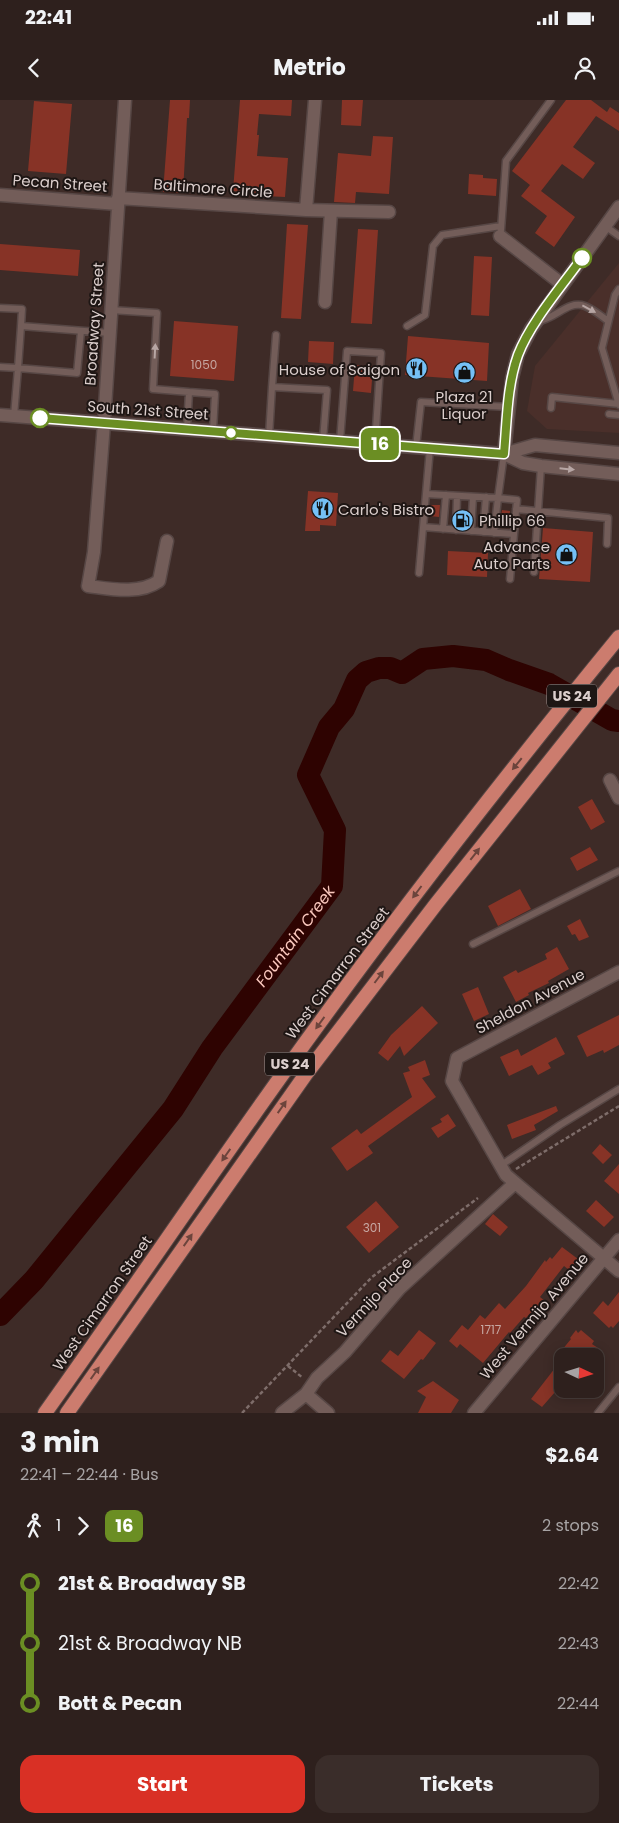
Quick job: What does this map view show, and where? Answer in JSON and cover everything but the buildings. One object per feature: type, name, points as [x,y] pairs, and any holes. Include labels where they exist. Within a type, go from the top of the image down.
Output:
[{"type":"highway","name":"West Cimarron Street","points":[[45,1413],[287,1068],[462,832],[619,637]]},
{"type":"highway","name":"US 24","points":[[67,1413],[306,1074],[430,911],[619,674]]},
{"type":"street","name":"Broadway Street","points":[[125,100],[104,423],[94,552],[88,586],[122,590],[151,587],[159,581],[167,541]]},
{"type":"street","points":[[306,210],[315,100]]},
{"type":"street","name":"Pecan Street","points":[[0,195],[118,201]]},
{"type":"street","name":"Baltimore Circle","points":[[118,201],[389,212]]},
{"type":"street","points":[[504,454],[512,378],[518,354],[537,321],[619,207]]},
{"type":"street","points":[[325,302],[331,211]]},
{"type":"street","points":[[501,231],[563,285]]},
{"type":"street","name":"South 21st Street","points":[[0,415],[504,454],[524,463],[541,466],[619,474]]},
{"type":"street","name":"South 21st Street","points":[[504,454],[534,445],[619,453]]},
{"type":"street","points":[[610,780],[619,798]]},
{"type":"street","name":"Sheldon Avenue","points":[[507,1175],[452,1081],[457,1058],[619,972]]},
{"type":"street","points":[[507,1175],[619,1271]]},
{"type":"street","name":"Vermijo Place","points":[[282,1413],[309,1390],[317,1378],[345,1352],[399,1290],[507,1175]]},
{"type":"street","name":"West Vermijo Avenue","points":[[474,1413],[619,1240]]},
{"type":"street","points":[[309,1390],[328,1413]]},
{"type":"lane","points":[[407,326],[425,315],[433,246],[442,235],[501,231],[506,161],[551,100]]},
{"type":"lane","points":[[605,226],[619,236]]},
{"type":"lane","points":[[551,408],[552,398],[619,405],[602,348],[615,295],[619,289]]},
{"type":"lane","points":[[537,321],[545,320],[558,314],[568,305],[586,306],[608,321]]},
{"type":"lane","points":[[0,308],[22,309],[14,416]]},
{"type":"lane","points":[[111,310],[158,313],[153,389],[215,394],[213,431]]},
{"type":"lane","points":[[21,326],[110,333]]},
{"type":"lane","points":[[0,367],[77,373],[81,331]]},
{"type":"lane","points":[[269,436],[276,335]]},
{"type":"lane","points":[[340,441],[347,351],[381,353],[374,444]]},
{"type":"lane","points":[[272,387],[327,390],[323,440]]},
{"type":"lane","points":[[187,429],[189,392]]},
{"type":"lane","points":[[416,447],[421,402],[509,407]]},
{"type":"lane","points":[[609,414],[619,415]]},
{"type":"lane","points":[[419,573],[430,448]]},
{"type":"lane","points":[[494,533],[504,454]]},
{"type":"lane","points":[[534,572],[541,466]]},
{"type":"lane","points":[[426,494],[517,500],[510,579]]},
{"type":"lane","points":[[443,529],[446,495]]},
{"type":"lane","points":[[456,530],[457,496]]},
{"type":"lane","points":[[471,531],[473,496]]},
{"type":"lane","points":[[483,532],[486,497]]},
{"type":"lane","points":[[516,509],[608,518],[607,544]]},
{"type":"lane","points":[[423,527],[514,534]]},
{"type":"lane","points":[[473,944],[619,872]]},
{"type":"lane","name":"Vermijo Place","points":[[507,1175],[560,1125],[619,1089]]},
{"type":"lane","points":[[598,1413],[619,1387]]},
{"type":"path","points":[[507,1175],[619,1106]]},
{"type":"path","points":[[242,1413],[372,1277],[484,1193]]},
{"type":"path","points":[[288,1366],[309,1390]]},
{"type":"shaded area","points":[[619,263],[619,433],[547,429],[527,411],[535,366]]},
{"type":"waterway","name":"Fountain Creek","points":[[0,1315],[34,1280],[173,1109],[212,1048],[332,886],[335,830],[308,775],[329,727],[344,709],[357,680],[366,672],[379,668],[390,668],[402,673],[423,659],[453,656],[486,660],[549,684],[612,720],[619,721]]},
{"type":"bus line","name":"16","points":[[40,418],[504,454],[512,378],[518,354],[531,329],[582,258]]},
{"type":"place","name":"House of Saigon","points":[[416,369]]},
{"type":"place","name":"Plaza 21 Liquor","points":[[464,373]]},
{"type":"place","name":"Carlo's Bistro","points":[[322,509]]},
{"type":"place","name":"Phillip 66","points":[[463,520]]},
{"type":"place","name":"Advance Auto Parts","points":[[566,555]]}]
